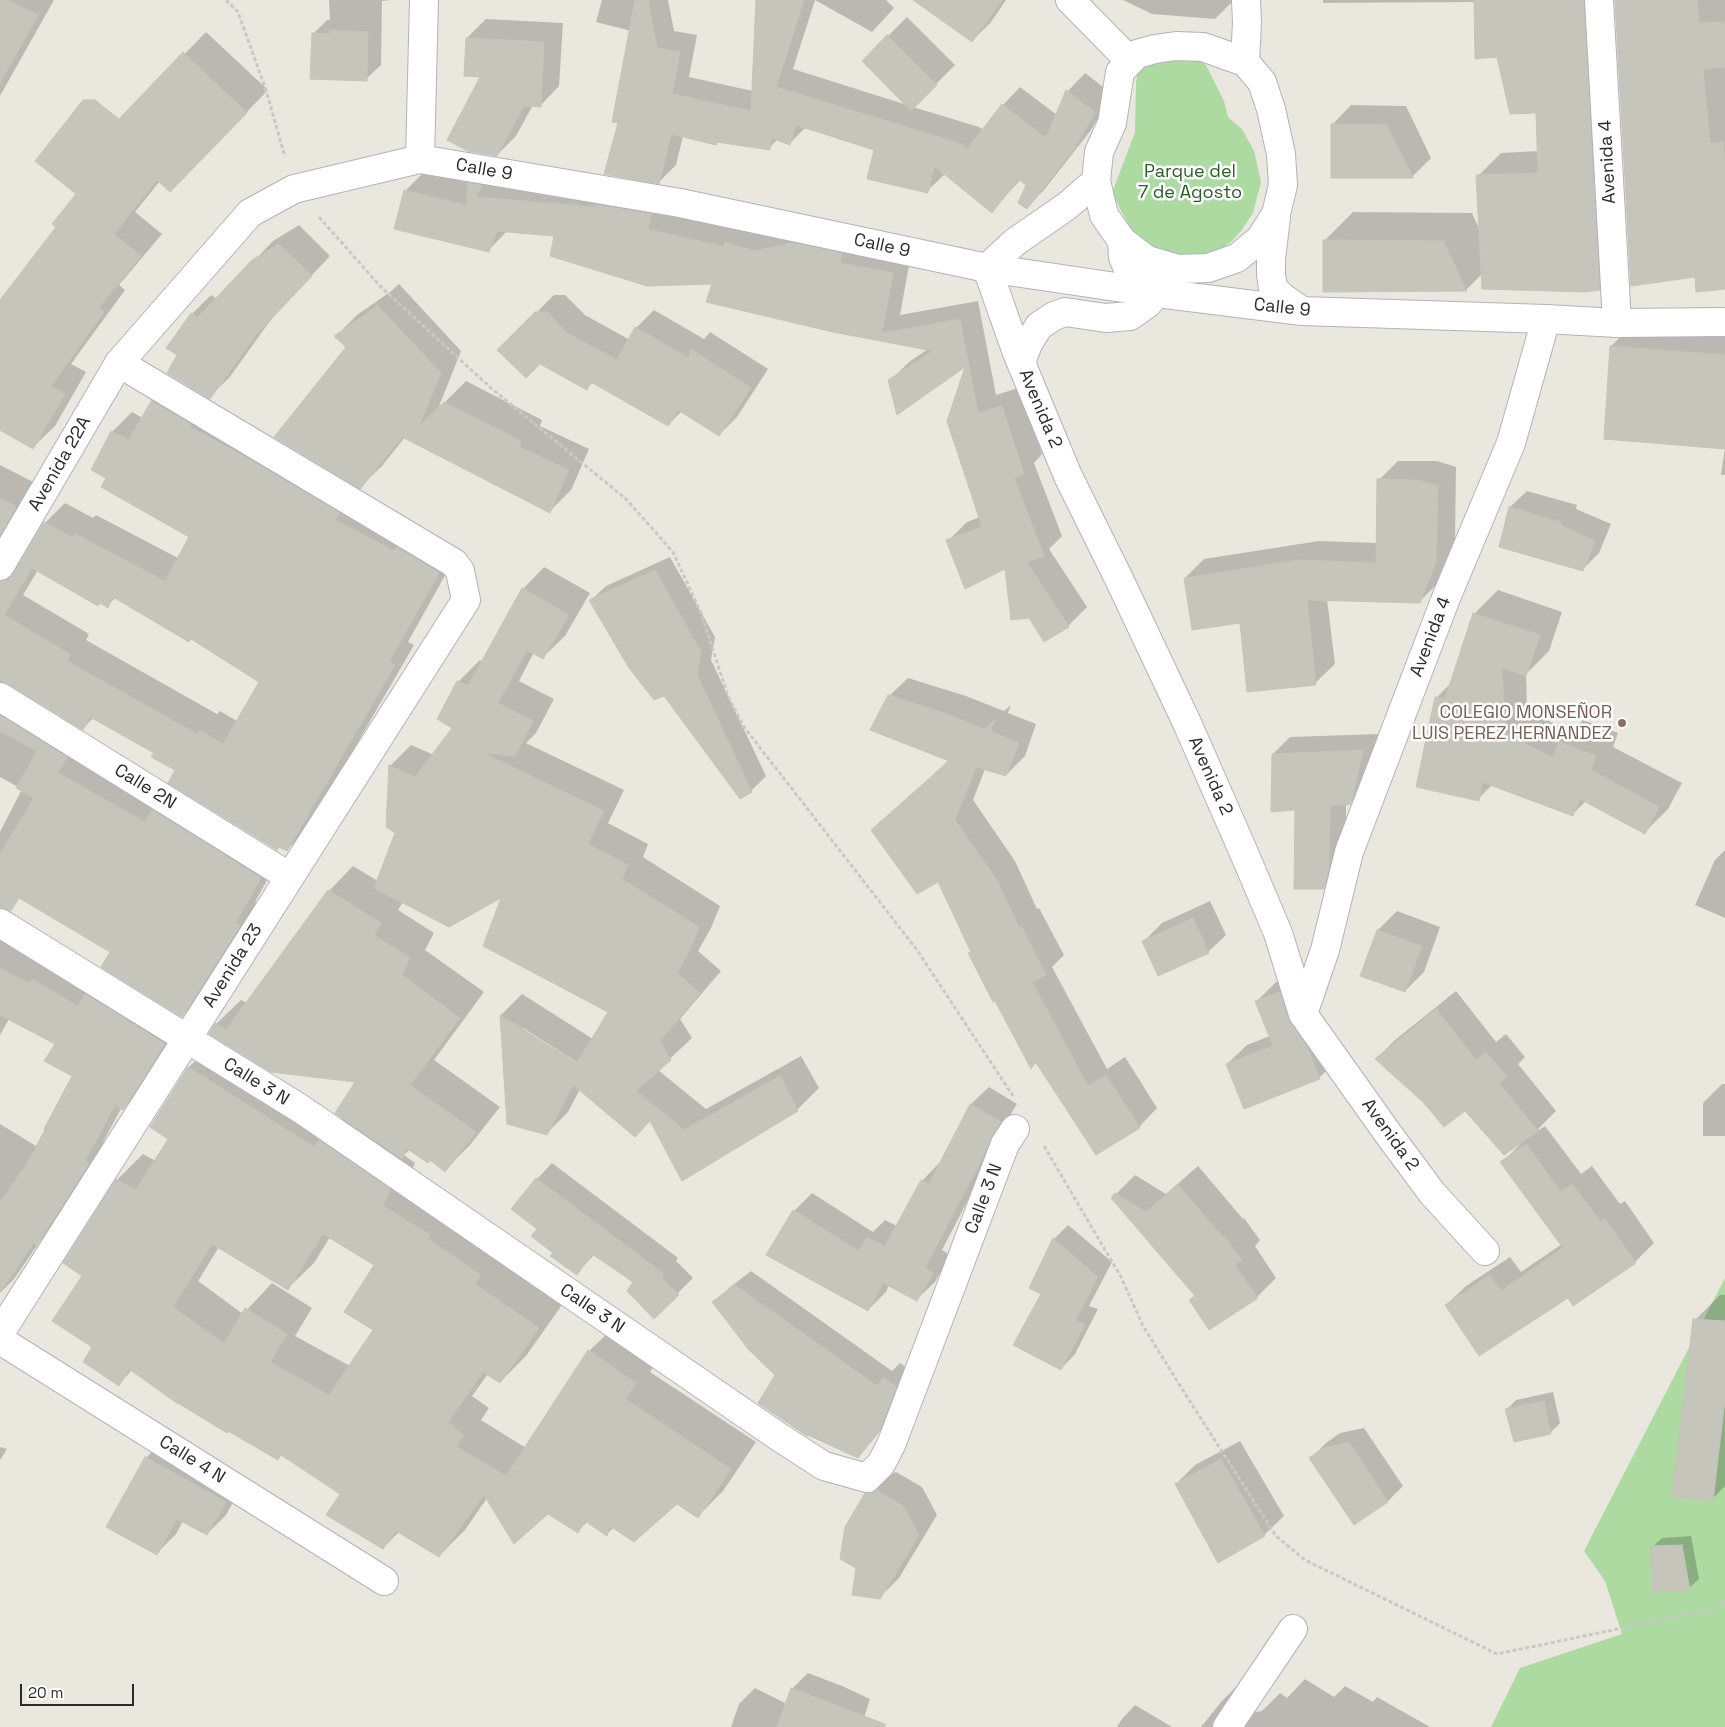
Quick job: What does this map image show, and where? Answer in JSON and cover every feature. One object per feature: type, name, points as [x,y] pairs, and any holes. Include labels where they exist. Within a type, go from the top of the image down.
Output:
[{"type":"street","points":[[420,159],[424,0]]},
{"type":"street","points":[[1070,0],[1130,61]]},
{"type":"street","points":[[1245,62],[1246,0]]},
{"type":"street","name":"Avenida 4","points":[[1599,0],[1617,323]]},
{"type":"street","points":[[1276,214],[1260,239],[1237,258],[1208,268],[1178,269],[1147,260],[1122,241],[1104,215],[1096,181],[1099,152],[1112,124],[1120,72],[1137,54],[1176,46],[1203,47],[1245,62],[1262,82],[1271,109],[1281,154],[1283,185],[1276,214],[1271,275],[1274,288],[1282,297],[1302,311]]},
{"type":"street","name":"Calle 9","points":[[119,363],[250,213],[294,189],[420,159],[680,203],[987,268],[1156,293],[1302,311],[1617,323],[1725,322]]},
{"type":"street","points":[[987,268],[1015,242],[1067,206],[1096,181]]},
{"type":"street","points":[[1122,241],[1123,257],[1128,269],[1138,284],[1156,293]]},
{"type":"street","name":"Avenida 2","points":[[987,268],[1023,367],[1068,476],[1166,678],[1234,829],[1278,933],[1303,1014],[1427,1185],[1485,1251]]},
{"type":"street","points":[[1023,367],[1022,359],[1028,342],[1039,326],[1054,316],[1065,312],[1106,318],[1130,316],[1147,304],[1156,293],[1167,288],[1187,269]]},
{"type":"street","name":"Avenida 4","points":[[1303,1014],[1325,950],[1349,852],[1446,598],[1511,443],[1546,319]]},
{"type":"street","name":"Avenida 22A","points":[[0,566],[119,363]]},
{"type":"street","name":"Avenida 23","points":[[0,1333],[466,600],[460,571],[454,563],[119,363]]},
{"type":"street","name":"Calle 2N","points":[[0,696],[290,877]]},
{"type":"street","name":"Calle 3 N","points":[[0,923],[301,1109],[824,1466],[867,1478],[881,1464],[891,1445],[1005,1144],[1015,1130]]},
{"type":"street","name":"Calle 4 N","points":[[0,1340],[384,1581]]},
{"type":"street","points":[[1227,1727],[1293,1629]]},
{"type":"path","points":[[226,0],[238,12],[266,90],[294,189],[380,286],[498,394],[626,499],[672,552],[701,613],[728,696],[744,727],[917,950],[1014,1098]]},
{"type":"path","points":[[1040,1140],[1121,1278],[1143,1326],[1184,1392],[1276,1536],[1305,1560],[1497,1654],[1714,1610],[1725,1599]]},
{"type":"green space","name":"Parque del 7 de Agosto","points":[[1150,57],[1197,59],[1206,65],[1224,101],[1228,117],[1242,129],[1254,151],[1261,182],[1253,213],[1232,241],[1217,252],[1175,254],[1146,244],[1129,226],[1112,193],[1135,132],[1136,83],[1139,62]]},
{"type":"green space","points":[[1725,1278],[1725,1727],[1491,1727],[1520,1668],[1622,1634],[1605,1581],[1584,1551]]},
{"type":"building","points":[[0,0],[8,0],[38,15],[0,83]]},
{"type":"building","points":[[635,0],[648,0],[657,48],[680,52],[672,94],[751,111],[756,0],[804,0],[776,87],[962,144],[967,149],[1002,104],[1046,138],[1066,90],[1095,112],[1074,149],[1027,209],[1018,203],[1026,185],[1018,179],[992,213],[934,166],[928,193],[867,179],[874,150],[796,125],[790,145],[771,138],[770,150],[717,142],[716,145],[671,134],[659,184],[604,174],[618,123],[612,122]]},
{"type":"building","points":[[913,0],[1002,0],[972,42]]},
{"type":"building","points":[[1474,0],[1584,0],[1600,290],[1586,292],[1482,289],[1476,175],[1538,173],[1536,113],[1510,114],[1497,57],[1475,59]]},
{"type":"building","points":[[1615,0],[1697,0],[1699,23],[1725,22],[1725,67],[1703,69],[1710,143],[1723,142],[1725,170],[1725,289],[1696,292],[1695,277],[1631,286]]},
{"type":"building","points":[[330,30],[368,32],[367,81],[310,79],[312,33],[330,34]]},
{"type":"building","points":[[887,35],[937,85],[911,111],[862,61]]},
{"type":"building","points":[[466,38],[544,42],[541,107],[524,106],[497,156],[468,151],[447,140],[480,77],[464,76]]},
{"type":"building","points":[[183,52],[247,113],[170,192],[157,180],[114,234],[141,256],[99,307],[104,312],[51,386],[65,394],[33,449],[0,430],[0,300],[56,227],[52,224],[76,194],[35,161],[83,100],[95,100],[119,119]]},
{"type":"building","points":[[1331,124],[1387,125],[1413,178],[1331,178]]},
{"type":"building","points":[[468,183],[482,185],[476,197],[595,207],[596,205],[651,214],[648,229],[724,247],[725,242],[755,251],[792,243],[842,253],[840,263],[893,273],[882,333],[960,319],[978,413],[1002,406],[1024,474],[1014,478],[1044,556],[1027,562],[1069,627],[1044,642],[1029,618],[1011,620],[1005,569],[965,589],[946,540],[982,527],[947,421],[965,367],[897,415],[888,380],[933,351],[833,332],[706,302],[712,284],[647,286],[550,256],[554,236],[497,231],[489,252],[394,229],[404,190],[466,205]]},
{"type":"building","points":[[1323,240],[1443,241],[1467,291],[1323,292]]},
{"type":"building","points":[[279,244],[312,276],[256,335],[210,399],[167,373],[177,355],[166,348],[191,313],[197,318],[252,260]]},
{"type":"building","points":[[376,304],[441,373],[419,426],[444,402],[521,441],[519,447],[569,470],[550,513],[402,437],[360,489],[274,437],[346,347],[334,336],[376,307]]},
{"type":"building","points":[[535,312],[547,312],[567,333],[617,360],[635,327],[689,358],[691,349],[751,388],[719,436],[678,410],[668,426],[591,382],[587,390],[540,364],[526,378],[497,350]]},
{"type":"building","points":[[1610,346],[1725,355],[1725,449],[1604,439]]},
{"type":"building","points":[[151,401],[191,424],[190,427],[340,513],[335,520],[394,551],[396,547],[439,573],[389,662],[395,665],[287,851],[279,847],[277,850],[168,783],[175,770],[151,757],[154,753],[90,717],[83,730],[0,681],[0,582],[8,579],[13,574],[44,522],[73,538],[75,534],[165,581],[189,537],[101,487],[106,478],[91,470],[111,431],[129,440]],"holes":[[[32,568],[98,606],[100,603],[108,608],[113,597],[189,642],[191,639],[259,682],[223,744],[199,730],[197,734],[67,661],[70,654],[4,615]]]},
{"type":"building","points":[[1377,479],[1417,480],[1438,486],[1436,561],[1420,603],[1307,600],[1316,685],[1247,692],[1240,623],[1192,630],[1184,578],[1299,560],[1376,563]]},
{"type":"building","points":[[0,498],[16,507],[0,535]]},
{"type":"building","points":[[1509,507],[1561,522],[1560,525],[1595,541],[1583,571],[1499,547]]},
{"type":"building","points":[[655,570],[701,652],[697,675],[752,792],[740,799],[664,696],[654,700],[629,668],[589,600]]},
{"type":"building","points":[[522,588],[569,615],[543,659],[527,650],[498,703],[533,721],[515,756],[483,753],[604,811],[588,844],[628,865],[622,879],[699,927],[690,950],[677,973],[700,993],[660,1041],[671,1060],[636,1091],[684,1130],[780,1076],[798,1111],[682,1181],[650,1121],[635,1137],[573,1085],[547,1135],[507,1124],[500,1015],[577,1063],[608,1012],[483,946],[501,898],[449,927],[374,888],[395,833],[386,827],[389,765],[415,777],[452,728],[437,719],[457,681],[468,686]]},
{"type":"building","points":[[1473,613],[1540,635],[1526,676],[1502,668],[1505,733],[1553,758],[1559,742],[1596,756],[1591,770],[1659,807],[1645,834],[1580,799],[1573,816],[1482,782],[1479,801],[1416,787],[1435,697],[1445,699]]},
{"type":"building","points":[[888,695],[947,714],[984,729],[995,720],[990,731],[1019,743],[1006,776],[976,767],[955,820],[997,880],[1019,927],[1021,926],[1046,975],[1032,982],[1088,1086],[1106,1075],[1140,1128],[1096,1155],[1035,1061],[1031,1069],[968,953],[971,952],[938,882],[917,894],[871,830],[949,761],[870,730]]},
{"type":"building","points":[[0,715],[67,757],[58,773],[145,822],[152,810],[261,878],[236,922],[240,926],[182,1017],[101,967],[110,952],[19,898],[11,911],[0,907],[0,854],[34,798],[16,788],[37,751],[0,731]]},
{"type":"building","points":[[1363,750],[1351,804],[1330,806],[1329,867],[1324,889],[1294,889],[1295,810],[1271,812],[1272,754]]},
{"type":"building","points":[[328,890],[381,923],[374,935],[410,958],[402,975],[460,1018],[410,1085],[476,1132],[445,1172],[430,1160],[428,1163],[406,1148],[402,1159],[335,1113],[355,1082],[271,1072],[209,1034],[215,1023],[226,1030]]},
{"type":"building","points":[[1193,918],[1209,953],[1158,976],[1142,941]]},
{"type":"building","points":[[1377,930],[1422,946],[1405,992],[1360,976]]},
{"type":"building","points":[[0,968],[30,984],[32,979],[78,1006],[85,994],[165,1044],[123,1110],[115,1105],[85,1161],[89,1163],[37,1245],[34,1243],[0,1292],[0,1202],[26,1165],[46,1130],[44,1129],[72,1076],[44,1061],[55,1044],[0,1015]]},
{"type":"building","points":[[1280,992],[1288,1019],[1307,1047],[1320,1079],[1244,1109],[1226,1064],[1273,1046],[1255,1001]]},
{"type":"building","points":[[1436,1009],[1476,1060],[1486,1052],[1507,1077],[1499,1083],[1538,1131],[1504,1155],[1465,1111],[1444,1127],[1423,1102],[1375,1059]]},
{"type":"building","points":[[188,1067],[314,1147],[319,1140],[390,1189],[383,1206],[430,1235],[428,1239],[481,1275],[475,1284],[539,1328],[500,1383],[483,1372],[448,1422],[464,1435],[456,1446],[506,1476],[588,1350],[636,1383],[625,1399],[731,1469],[698,1518],[677,1504],[634,1542],[610,1526],[607,1536],[585,1521],[578,1533],[548,1514],[514,1544],[484,1495],[439,1557],[396,1531],[383,1549],[326,1515],[340,1494],[281,1455],[278,1460],[178,1404],[129,1369],[119,1386],[83,1362],[92,1347],[52,1321],[82,1276],[63,1263],[116,1179],[136,1190],[168,1139],[150,1127]],"holes":[[[323,1234],[374,1265],[344,1312],[373,1330],[329,1395],[270,1362],[287,1334],[245,1308],[224,1344],[173,1307],[212,1244],[288,1290]]]},
{"type":"building","points":[[970,1104],[1001,1122],[992,1136],[925,1268],[933,1273],[917,1301],[883,1283],[868,1311],[766,1255],[793,1210],[859,1251],[867,1237],[885,1246],[921,1180],[929,1184]]},
{"type":"building","points":[[1526,1144],[1561,1192],[1572,1184],[1601,1222],[1605,1219],[1636,1263],[1573,1306],[1568,1298],[1479,1356],[1445,1305],[1490,1275],[1501,1291],[1563,1248],[1500,1162]]},
{"type":"building","points":[[536,1178],[664,1274],[661,1277],[679,1295],[654,1319],[627,1291],[633,1282],[592,1254],[577,1275],[550,1256],[553,1253],[531,1236],[537,1229],[511,1209]]},
{"type":"building","points":[[1178,1185],[1224,1236],[1242,1260],[1235,1265],[1258,1298],[1209,1330],[1189,1300],[1195,1296],[1111,1198],[1115,1193],[1146,1212]]},
{"type":"building","points":[[1053,1238],[1098,1277],[1075,1321],[1085,1324],[1061,1370],[1013,1345],[1041,1294],[1029,1288]]},
{"type":"building","points":[[735,1285],[877,1386],[884,1377],[896,1387],[880,1429],[858,1458],[807,1436],[758,1403],[775,1375],[749,1350],[712,1302]]},
{"type":"building","points":[[1693,1319],[1725,1321],[1725,1400],[1713,1501],[1672,1497]]},
{"type":"building","points":[[1544,1401],[1551,1434],[1514,1442],[1505,1409]]},
{"type":"building","points":[[1349,1442],[1388,1502],[1354,1525],[1309,1458],[1324,1448]]},
{"type":"building","points":[[145,1457],[226,1502],[207,1535],[177,1519],[157,1555],[106,1527]]},
{"type":"building","points":[[1221,1459],[1265,1536],[1218,1563],[1175,1484]]},
{"type":"building","points":[[876,1490],[903,1506],[919,1535],[880,1599],[852,1595],[856,1568],[840,1559],[845,1527],[865,1493]]},
{"type":"building","points":[[1682,1545],[1690,1590],[1652,1592],[1651,1546]]},
{"type":"building","points":[[791,1688],[885,1724],[885,1727],[777,1727]]},
{"type":"place","name":"COLEGIO MONSEÑOR LUIS PEREZ HERNANDEZ","points":[[1622,723]]}]
